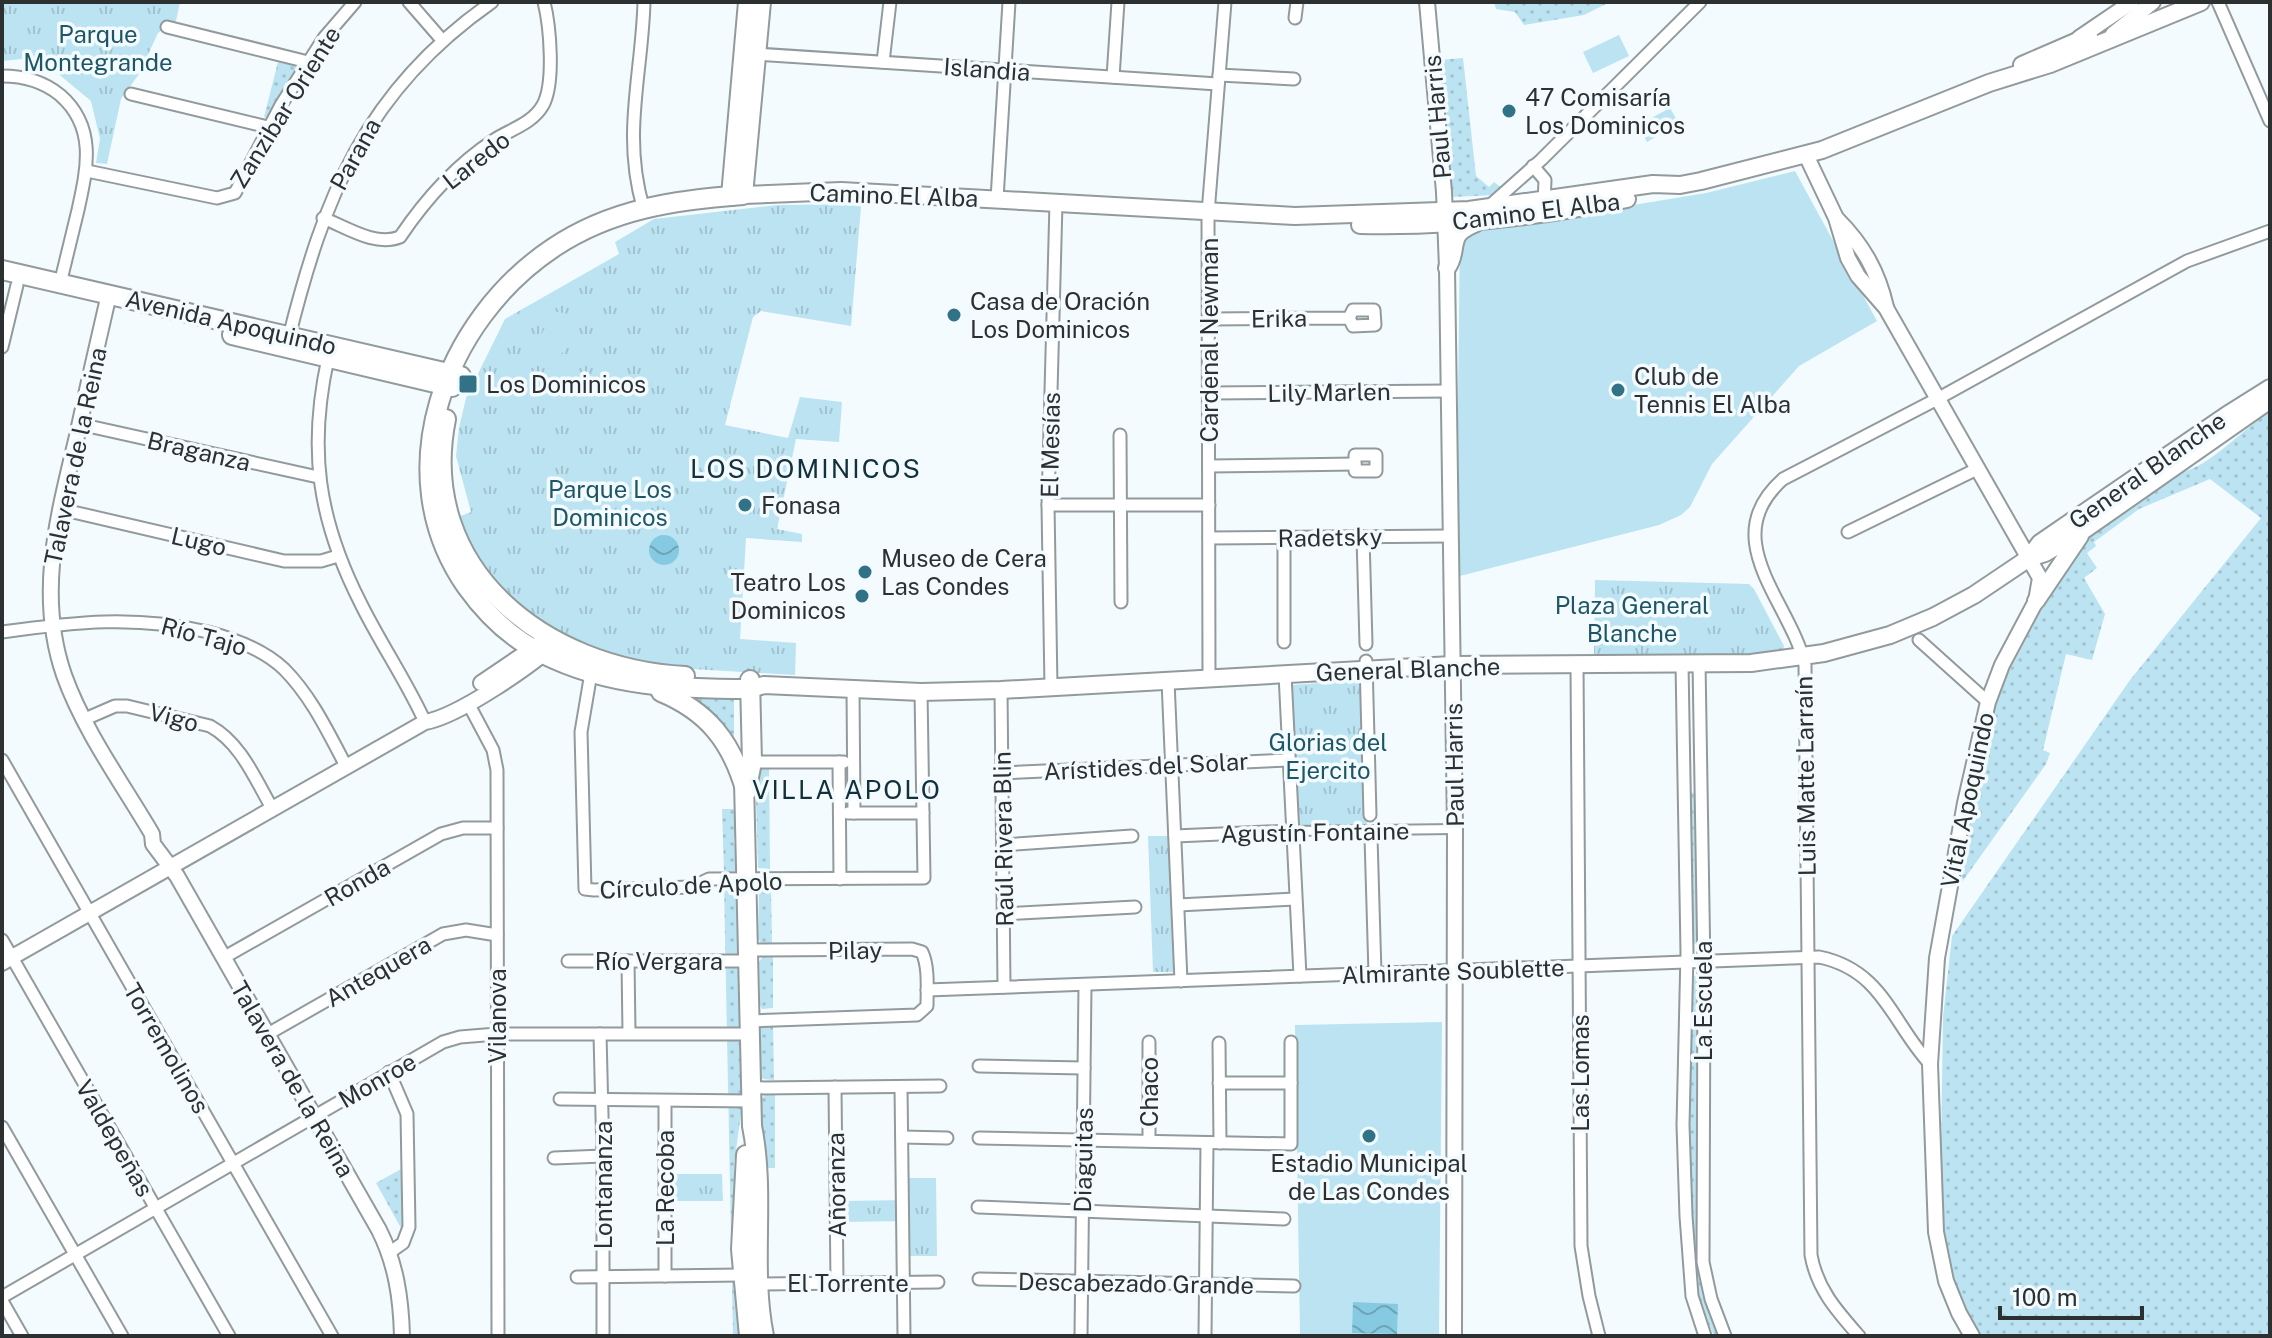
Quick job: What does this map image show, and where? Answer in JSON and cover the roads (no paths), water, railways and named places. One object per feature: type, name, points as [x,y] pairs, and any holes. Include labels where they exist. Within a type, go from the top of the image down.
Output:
[{"type":"main road","points":[[737,196],[748,2]]},
{"type":"main road","points":[[737,196],[761,2]]},
{"type":"main road","name":"Camino El Alba","points":[[1989,83],[2040,55],[2175,2]]},
{"type":"main road","name":"Camino El Alba","points":[[1483,214],[1521,216],[1607,203],[1806,155],[1887,126],[1989,83],[2050,64],[2201,2]]},
{"type":"main road","name":"Camino El Alba","points":[[545,646],[507,630],[482,606],[457,571],[441,538],[430,495],[428,461],[432,424],[452,380],[504,307],[515,281],[530,265],[599,223],[643,207],[737,196],[841,191],[1295,216],[1355,225],[1483,214],[1653,184],[1680,185]]},
{"type":"main road","points":[[1447,268],[1454,260],[1455,239],[1483,214]]},
{"type":"main road","name":"Avenida Apoquindo","points":[[2,270],[108,300]]},
{"type":"main road","name":"Avenida Apoquindo","points":[[9,284],[108,300],[452,380]]},
{"type":"main road","name":"Avenida Apoquindo","points":[[286,341],[328,358],[452,380]]},
{"type":"main road","name":"General Blanche","points":[[2029,558],[2040,543],[2270,388]]},
{"type":"main road","name":"General Blanche","points":[[748,685],[921,692],[1001,690],[1285,674],[1366,665],[1751,663],[1803,657],[1867,642],[1933,617],[1974,595],[2029,558],[2045,553],[2084,530],[2270,400]]},
{"type":"main road","points":[[2036,601],[2084,530]]},
{"type":"main road","points":[[545,646],[591,673],[647,686],[689,707],[721,735],[735,758],[746,792]]},
{"type":"main road","points":[[545,646],[635,670],[748,685]]},
{"type":"main road","points":[[647,686],[748,685]]},
{"type":"main road","points":[[746,792],[752,762],[748,685]]},
{"type":"main road","points":[[748,685],[740,744],[746,792],[752,1126],[742,1192],[750,1279],[749,1336]]},
{"type":"main road","points":[[750,1279],[764,1336]]},
{"type":"street","name":"Zanzibar Oriente","points":[[87,171],[217,198],[229,197],[241,184],[268,127],[308,62],[355,2]]},
{"type":"street","points":[[409,2],[442,40]]},
{"type":"street","name":"Parana","points":[[286,341],[323,218],[347,163],[378,111],[408,74],[442,40],[492,2]]},
{"type":"street","name":"Laredo","points":[[323,218],[374,239],[400,237],[428,200],[462,165],[494,140],[535,115],[544,103],[549,84],[549,20],[544,2]]},
{"type":"street","points":[[643,207],[635,175],[632,139],[644,2]]},
{"type":"street","points":[[883,62],[890,2]]},
{"type":"street","points":[[997,199],[1009,2]]},
{"type":"street","points":[[1113,77],[1118,2]]},
{"type":"street","name":"Cardenal Newman","points":[[1209,678],[1208,213],[1225,2]]},
{"type":"street","points":[[1295,18],[1297,2]]},
{"type":"street","name":"Paul Harris","points":[[1427,2],[1446,218],[1455,829],[1454,1336]]},
{"type":"street","points":[[1483,214],[1700,2]]},
{"type":"street","points":[[2072,42],[2132,2]]},
{"type":"street","points":[[2106,40],[2153,2]]},
{"type":"street","points":[[2218,2],[2270,121]]},
{"type":"street","points":[[167,27],[308,62]]},
{"type":"street","name":"Islandia","points":[[756,54],[1113,77],[1294,79]]},
{"type":"street","points":[[2,76],[34,80],[53,89],[68,103],[85,135],[87,171],[60,284]]},
{"type":"street","points":[[131,94],[268,127]]},
{"type":"street","points":[[1806,155],[1836,218],[1864,249],[1881,287],[1886,308],[2040,578],[2036,601]]},
{"type":"street","points":[[1521,216],[1543,206],[1545,201],[1545,180],[1533,166]]},
{"type":"street","name":"El Mesías","points":[[1051,687],[1048,505],[1056,203]]},
{"type":"street","name":"Luis Matte Larraín","points":[[1859,1336],[1825,1295],[1816,1277],[1811,1255],[1803,657],[1758,561],[1755,532],[1762,506],[1783,479],[1939,398],[2187,261],[2270,231]]},
{"type":"street","points":[[2,347],[9,284]]},
{"type":"street","name":"Talavera de la Reina","points":[[108,300],[60,509],[51,563],[52,625],[64,674],[85,719],[152,834],[153,844],[171,865],[389,1253],[400,1296],[402,1336]]},
{"type":"street","name":"Erika","points":[[1209,319],[1349,318]]},
{"type":"street","points":[[328,358],[318,416],[318,477],[326,517],[338,556],[360,604],[425,722]]},
{"type":"street","name":"Lily Marlen","points":[[1209,393],[1449,391]]},
{"type":"street","name":"Braganza","points":[[79,424],[318,477]]},
{"type":"street","points":[[1120,435],[1121,602]]},
{"type":"street","points":[[1209,466],[1355,464]]},
{"type":"street","points":[[1848,532],[1977,469]]},
{"type":"street","points":[[1048,505],[1209,505]]},
{"type":"street","name":"Lugo","points":[[60,509],[284,561],[311,562],[338,556]]},
{"type":"street","name":"Radetsky","points":[[1209,538],[1450,536]]},
{"type":"street","points":[[1363,537],[1366,644]]},
{"type":"street","points":[[1284,538],[1284,642]]},
{"type":"street","name":"Vital Apoquindo","points":[[1972,1336],[1952,1297],[1938,1248],[1930,1064],[1941,925],[1988,702],[2002,665],[2036,601]]},
{"type":"street","name":"Río Tajo","points":[[2,632],[100,620],[150,622],[215,634],[249,646],[278,664],[301,689],[346,766]]},
{"type":"street","points":[[1919,640],[1988,702]]},
{"type":"street","points":[[7,960],[346,766],[425,722],[468,703],[545,646]]},
{"type":"street","points":[[425,722],[436,711],[545,646]]},
{"type":"street","name":"La Escuela","points":[[1699,662],[1704,961],[1703,1262],[1711,1299],[1725,1336]]},
{"type":"street","name":"La Escuela","points":[[1682,663],[1686,1216],[1692,1296],[1705,1336]]},
{"type":"street","name":"Las Lomas","points":[[1577,664],[1581,1246],[1599,1336]]},
{"type":"street","points":[[1366,665],[1370,815]]},
{"type":"street","name":"Círculo de Apolo","points":[[591,673],[581,732],[585,889],[692,887],[709,879],[924,878],[921,692]]},
{"type":"street","points":[[1285,674],[1300,976]]},
{"type":"street","points":[[1168,681],[1181,981]]},
{"type":"street","points":[[853,689],[854,813]]},
{"type":"street","name":"Raúl Rivera Blin","points":[[1001,690],[1004,987]]},
{"type":"street","name":"Vilanova","points":[[468,703],[495,758],[498,1336]]},
{"type":"street","name":"Vigo","points":[[85,719],[103,710],[127,706],[210,726],[222,733],[239,751],[272,808]]},
{"type":"street","name":"Torremolinos","points":[[2,760],[332,1336]]},
{"type":"street","name":"Arístides del Solar","points":[[1002,773],[1289,760]]},
{"type":"street","points":[[752,762],[854,762]]},
{"type":"street","points":[[839,762],[840,879]]},
{"type":"street","points":[[1684,787],[1701,787]]},
{"type":"street","points":[[840,814],[923,813]]},
{"type":"street","name":"Ronda","points":[[223,958],[441,834],[463,828],[497,828]]},
{"type":"street","name":"Agustín Fontaine","points":[[1175,836],[1455,829]]},
{"type":"street","points":[[1003,845],[1132,836]]},
{"type":"street","points":[[1371,837],[1375,974]]},
{"type":"street","points":[[1178,905],[1295,899]]},
{"type":"street","points":[[1003,914],[1135,907]]},
{"type":"street","name":"Antequera","points":[[266,1035],[443,934],[466,930],[497,935]]},
{"type":"street","name":"Valdepeñas","points":[[2,940],[7,960],[229,1336]]},
{"type":"street","name":"Pilay","points":[[749,955],[912,949],[922,952],[925,959],[927,990]]},
{"type":"street","name":"Río Vergara","points":[[568,961],[749,955]]},
{"type":"street","name":"Almirante Soublette","points":[[927,990],[1807,957],[1831,960],[1862,976],[1890,1005],[1930,1064]]},
{"type":"street","points":[[628,961],[629,1033]]},
{"type":"street","name":"Diaguitas","points":[[1081,1336],[1085,985]]},
{"type":"street","name":"Monroe","points":[[2,1299],[443,1042],[460,1037],[497,1034],[600,1034],[750,1028],[917,1015],[927,1006],[927,990]]},
{"type":"street","name":"Lontananza","points":[[600,1034],[603,1336]]},
{"type":"street","name":"Chaco","points":[[1149,1042],[1149,1141]]},
{"type":"street","points":[[979,1138],[1291,1144],[1291,1042]]},
{"type":"street","points":[[1205,1336],[1206,1216],[1219,1083],[1219,1043]]},
{"type":"street","points":[[979,1066],[1084,1068]]},
{"type":"street","points":[[389,1072],[407,1114],[409,1227],[403,1243],[389,1253]]},
{"type":"street","points":[[1219,1083],[1291,1083]]},
{"type":"street","points":[[560,1099],[665,1101],[835,1087],[940,1086]]},
{"type":"street","name":"Añoranza","points":[[835,1087],[837,1283]]},
{"type":"street","points":[[901,1087],[904,1336]]},
{"type":"street","name":"La Recoba","points":[[665,1101],[665,1276]]},
{"type":"street","points":[[2,1127],[122,1336]]},
{"type":"street","points":[[902,1137],[947,1138]]},
{"type":"street","points":[[554,1158],[603,1156]]},
{"type":"street","points":[[978,1207],[1284,1219]]},
{"type":"street","name":"El Torrente","points":[[577,1277],[938,1282]]},
{"type":"street","name":"Descabezado Grande","points":[[979,1279],[1294,1286]]},
{"type":"street","points":[[2,1299],[22,1336]]},
{"type":"water","points":[[664,535],[675,539],[679,550],[675,561],[664,565],[653,561],[649,550],[653,539]]},
{"type":"water","points":[[1353,1302],[1398,1304],[1397,1334],[1352,1333]]},
{"type":"place","name":"47 Comisaría Los Dominicos","points":[[1509,111]]},
{"type":"place","name":"Casa de Oración Los Dominicos","points":[[954,315]]},
{"type":"place","name":"Los Dominicos","points":[[468,384]]},
{"type":"place","name":"Club de Tennis El Alba","points":[[1618,390]]},
{"type":"place","name":"Fonasa","points":[[745,505]]},
{"type":"place","name":"Museo de Cera Las Condes","points":[[865,572]]},
{"type":"place","name":"Teatro Los Dominicos","points":[[862,596]]},
{"type":"place","name":"Estadio Municipal de Las Condes","points":[[1369,1136]]},
{"type":"district","name":"LOS DOMINICOS","points":[[806,468]]},
{"type":"district","name":"VILLA APOLO","points":[[847,789]]},
{"type":"park label","name":"Parque Montegrande","points":[[98,48]]},
{"type":"park label","name":"Parque Los Dominicos","points":[[610,503]]},
{"type":"park label","name":"Plaza General Blanche","points":[[1632,619]]},
{"type":"park label","name":"Glorias del Ejercito","points":[[1328,756]]}]
